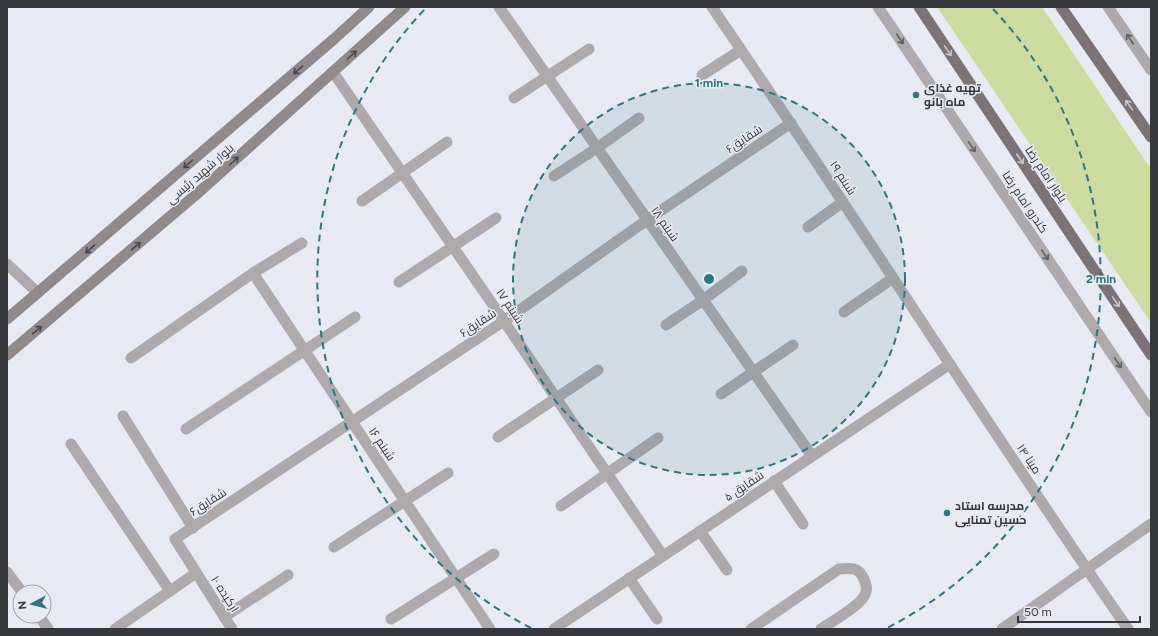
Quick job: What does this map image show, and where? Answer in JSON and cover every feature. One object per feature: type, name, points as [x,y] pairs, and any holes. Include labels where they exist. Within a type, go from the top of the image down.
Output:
[{"type":"main road","name":"بلوار شهید رئیسی","points":[[7,319],[334,39],[368,7]]},
{"type":"main road","name":"بلوار شهید رئیسی","points":[[7,355],[199,192],[405,7]]},
{"type":"main road","name":"بلوار امام رضا","points":[[919,7],[1151,355]]},
{"type":"main road","points":[[1061,7],[1151,137]]},
{"type":"street","name":"شبنم ۱۸","points":[[499,7],[812,456]]},
{"type":"street","name":"شبنم ۱۹","points":[[712,7],[791,123],[950,364]]},
{"type":"street","name":"کندرو امام رضا","points":[[878,7],[1151,412]]},
{"type":"street","points":[[1108,7],[1151,70]]},
{"type":"street","points":[[514,98],[590,49]]},
{"type":"street","points":[[702,75],[741,50]]},
{"type":"street","name":"شبنم ۱۷","points":[[333,72],[557,398],[663,556]]},
{"type":"street","points":[[554,176],[597,148],[638,118]]},
{"type":"street","name":"شقایق۶","points":[[175,539],[504,321],[647,220],[791,123]]},
{"type":"street","points":[[362,201],[447,142]]},
{"type":"street","points":[[808,227],[843,202]]},
{"type":"street","points":[[399,282],[496,218]]},
{"type":"street","points":[[131,358],[253,273],[302,243]]},
{"type":"street","points":[[7,264],[38,293]]},
{"type":"street","points":[[666,325],[742,271]]},
{"type":"street","name":"شبنم ۱۶","points":[[253,273],[404,502],[490,629]]},
{"type":"street","points":[[844,312],[893,278]]},
{"type":"street","points":[[186,429],[355,317]]},
{"type":"street","points":[[721,394],[754,373],[792,344]]},
{"type":"street","name":"شقایق ۵","points":[[554,629],[950,364]]},
{"type":"street","name":"مینا ۱۴","points":[[950,364],[1086,569],[1128,629]]},
{"type":"street","points":[[498,437],[598,370]]},
{"type":"street","points":[[123,416],[193,528]]},
{"type":"street","points":[[561,506],[658,438]]},
{"type":"street","points":[[71,444],[170,591]]},
{"type":"street","points":[[334,547],[448,473]]},
{"type":"street","points":[[774,481],[803,524]]},
{"type":"street","points":[[1002,629],[1151,524]]},
{"type":"street","points":[[700,531],[727,570]]},
{"type":"street","name":"ارکیده ۱۰","points":[[175,539],[232,629]]},
{"type":"street","points":[[391,619],[494,554]]},
{"type":"street","points":[[750,629],[840,569],[852,568],[861,572],[865,580],[866,592],[859,603],[821,629]]},
{"type":"street","points":[[7,572],[16,584]]},
{"type":"street","points":[[114,629],[196,572]]},
{"type":"street","points":[[224,617],[288,575]]},
{"type":"street","points":[[629,578],[656,619]]},
{"type":"green space","points":[[937,7],[1042,7],[1151,169],[1151,323]]},
{"type":"place","name":"تهیه غذای ماه بانو","points":[[916,95]]},
{"type":"place","name":"مدرسه استاد حسین تمنایی","points":[[947,513]]}]
